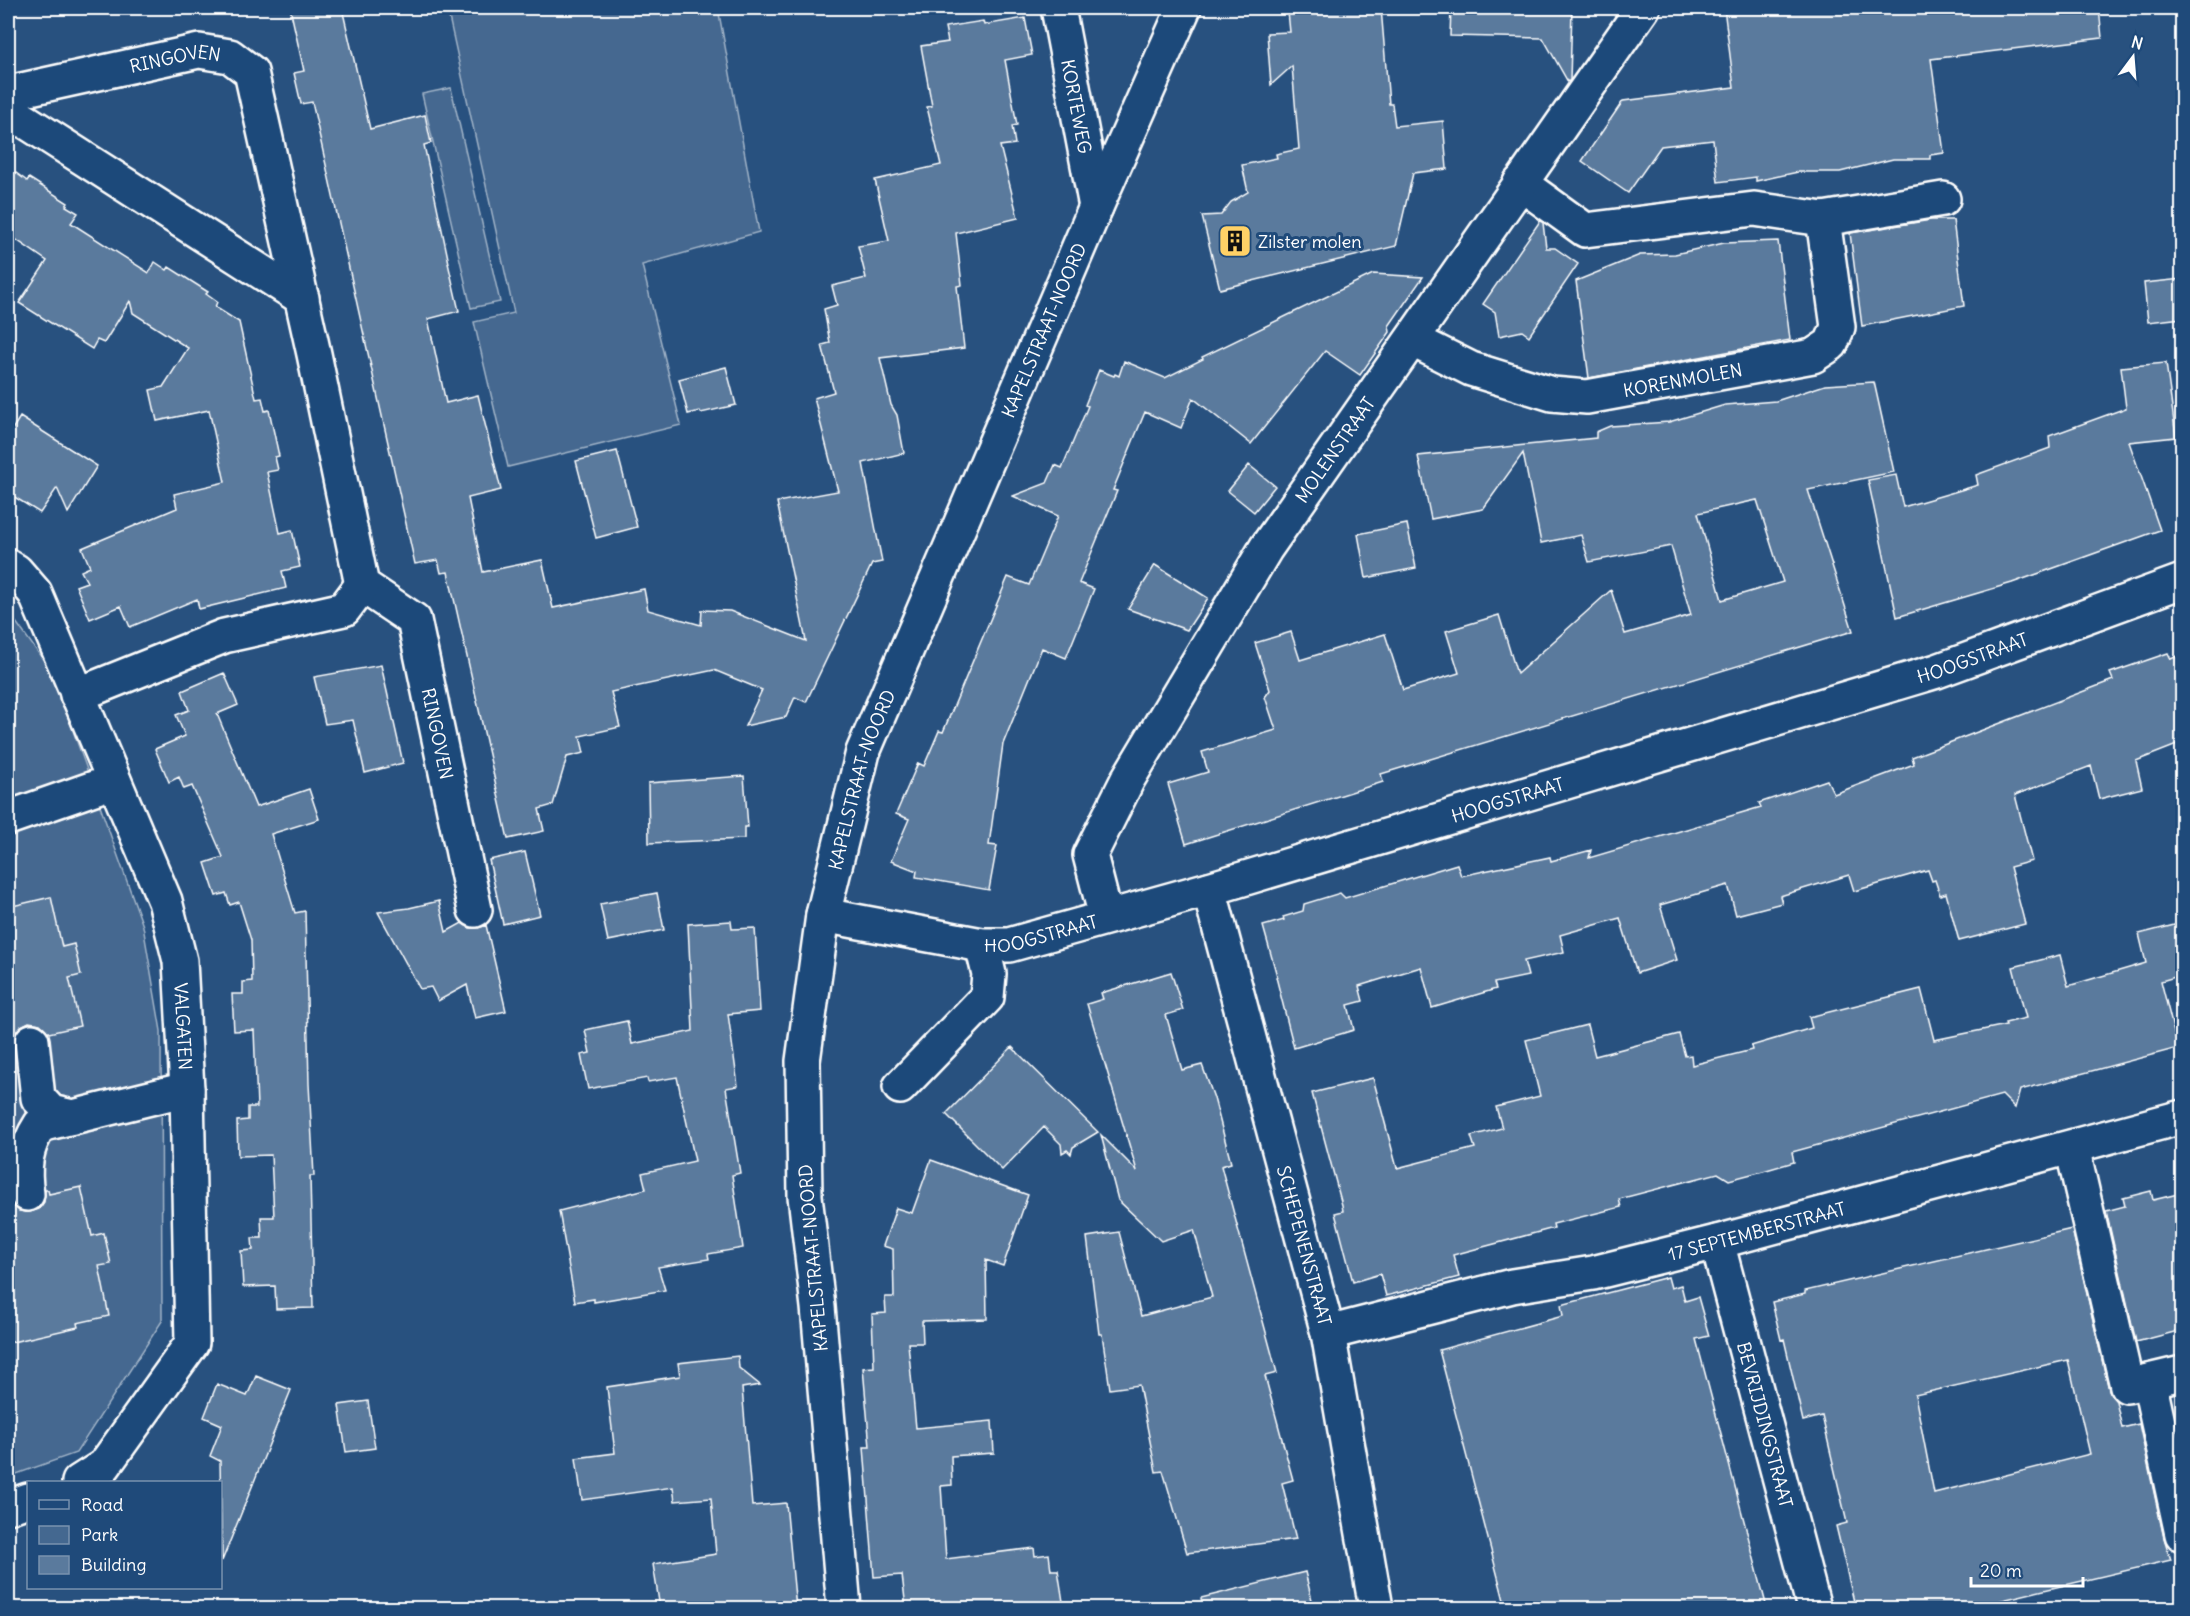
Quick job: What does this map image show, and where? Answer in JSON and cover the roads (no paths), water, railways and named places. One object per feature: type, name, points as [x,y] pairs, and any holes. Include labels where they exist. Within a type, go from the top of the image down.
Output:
[{"type":"street","name":"KORTEWEG","points":[[1058,8],[1096,207]]},
{"type":"street","name":"KAPELSTRAAT-NOORD","points":[[844,1608],[818,1307],[805,1196],[803,1061],[823,915],[863,752],[1096,207],[1184,8]]},
{"type":"street","name":"MOLENSTRAAT","points":[[1106,917],[1090,855],[1128,779],[1266,548],[1643,8]]},
{"type":"street","name":"RINGOVEN","points":[[8,93],[199,51],[230,56],[251,72],[302,298],[362,585],[414,620],[475,910]]},
{"type":"street","points":[[8,110],[302,298]]},
{"type":"street","points":[[1520,183],[1585,230],[1754,209],[1823,219],[1943,200]]},
{"type":"street","name":"KORENMOLEN","points":[[1413,340],[1471,369],[1552,393],[1587,396],[1813,356],[1831,344],[1838,327],[1823,219]]},
{"type":"street","name":"VALGATEN","points":[[8,566],[16,571],[34,593],[165,901],[180,961],[187,1089],[192,1343],[104,1466],[81,1481]]},
{"type":"street","name":"HOOGSTRAAT","points":[[823,915],[982,945],[1009,945],[1209,889],[1937,671],[2182,581]]},
{"type":"street","points":[[77,695],[224,636],[344,609],[362,585]]},
{"type":"street","points":[[8,818],[114,781]]},
{"type":"street","name":"SCHEPENENSTRAAT","points":[[1209,889],[1329,1333],[1376,1608]]},
{"type":"street","points":[[900,1087],[987,997],[989,974],[982,945]]},
{"type":"street","points":[[32,1041],[38,1098],[51,1112],[73,1117]]},
{"type":"street","points":[[27,1194],[24,1174],[26,1154],[40,1125],[187,1089]]},
{"type":"street","name":"17 SEPTEMBERSTRAAT","points":[[1329,1333],[1512,1286],[1593,1273],[1717,1242],[2182,1117]]},
{"type":"street","points":[[2072,1147],[2127,1386],[2182,1373]]},
{"type":"street","name":"BEVRIJDINGSTRAAT","points":[[1717,1242],[1814,1608]]},
{"type":"street","points":[[2149,1381],[2182,1534]]},
{"type":"street","points":[[8,1508],[27,1500]]},
{"type":"place","name":"Zilster molen","points":[[1235,241]]}]
